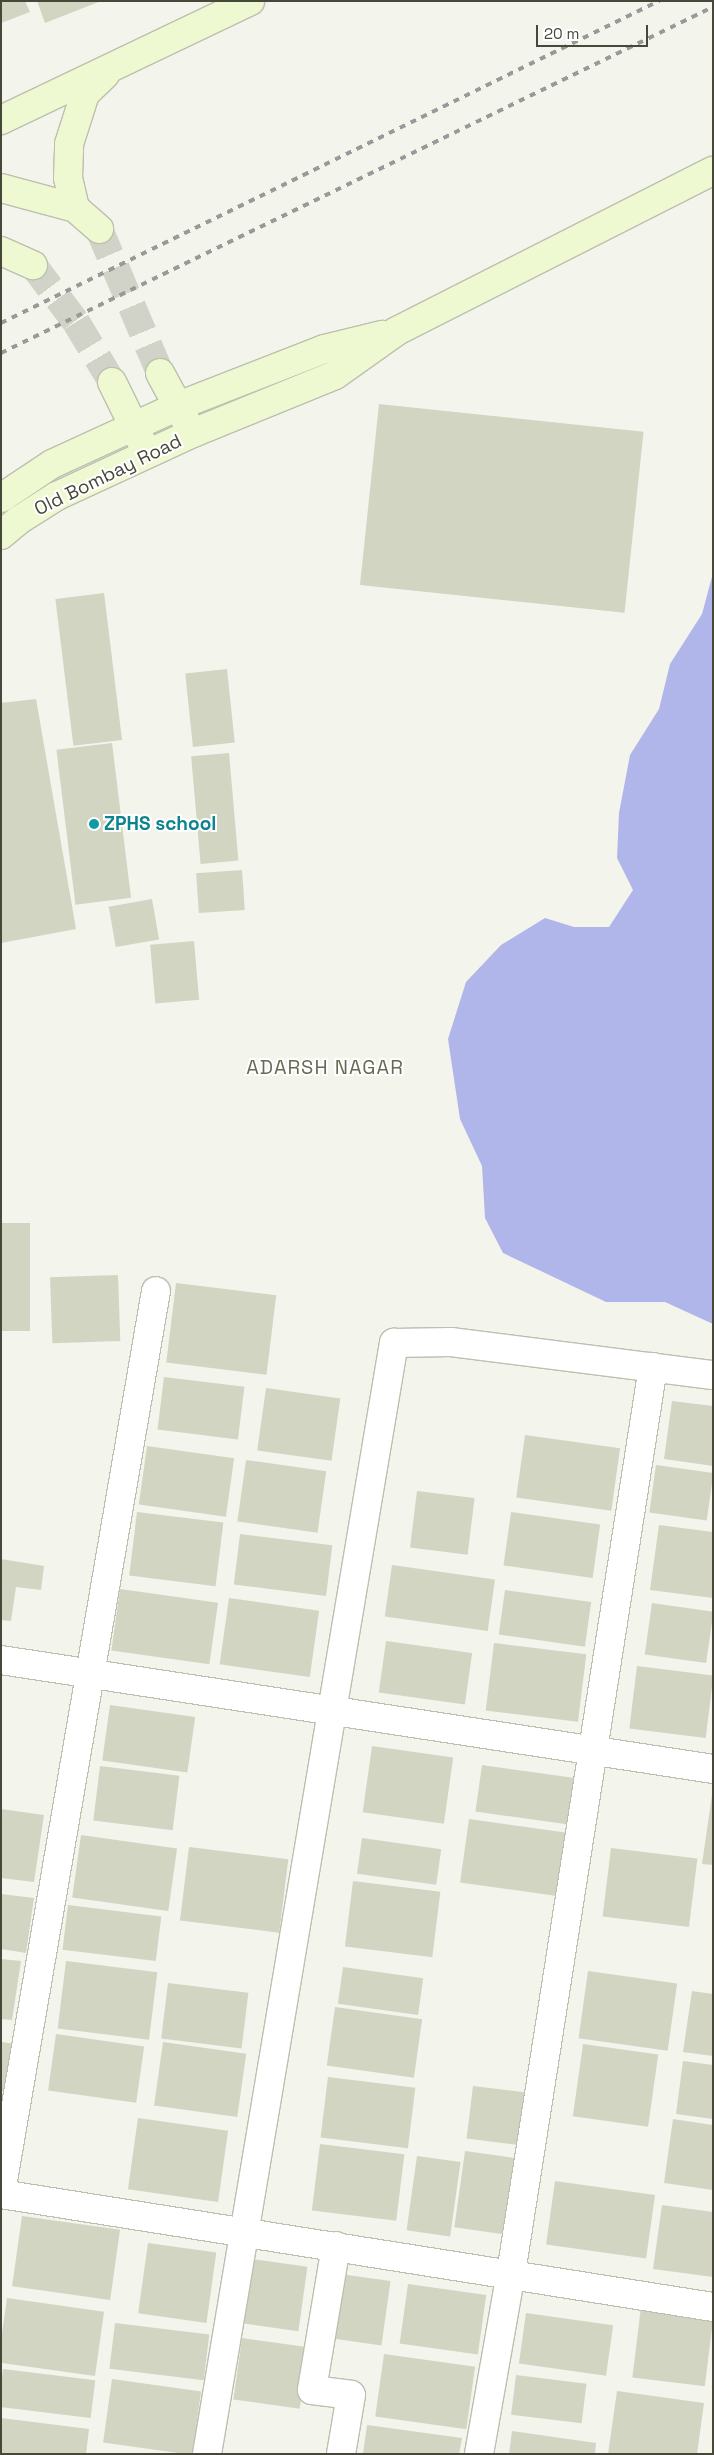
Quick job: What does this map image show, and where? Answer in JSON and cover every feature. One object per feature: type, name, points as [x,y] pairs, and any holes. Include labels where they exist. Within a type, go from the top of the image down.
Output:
[{"type":"street","points":[[1,120],[250,1]]},
{"type":"street","points":[[75,208],[68,178],[69,144],[75,117],[86,94],[113,66]]},
{"type":"street","points":[[397,331],[713,171]]},
{"type":"street","points":[[1,188],[75,208],[98,230]]},
{"type":"street","points":[[1,251],[33,265]]},
{"type":"street","name":"Old Bombay Road","points":[[1,498],[52,464],[133,425],[178,406],[324,349],[397,331]]},
{"type":"street","name":"Old Bombay Road","points":[[1,535],[19,520],[58,496],[192,433],[335,374],[397,331]]},
{"type":"street","points":[[160,373],[192,433]]},
{"type":"street","points":[[112,382],[148,454]]},
{"type":"street","points":[[156,1291],[1,2193],[511,2272],[713,2307]]},
{"type":"street","points":[[207,2454],[394,1343],[451,1342],[713,1375]]},
{"type":"street","points":[[479,2454],[511,2272],[591,1750],[653,1367]]},
{"type":"street","points":[[1,1660],[713,1768]]},
{"type":"street","points":[[336,2246],[312,2390],[351,2395],[341,2454]]},
{"type":"water","points":[[713,573],[713,1324],[665,1302],[606,1302],[503,1253],[485,1218],[482,1166],[460,1119],[448,1039],[466,982],[501,945],[545,918],[574,927],[609,927],[633,890],[617,858],[619,813],[630,755],[659,709],[670,664],[702,614]]},
{"type":"building","points":[[1,1],[25,1],[30,12],[1,23]]},
{"type":"building","points":[[37,1],[101,1],[45,23]]},
{"type":"building","points":[[379,404],[644,432],[625,613],[360,585]]},
{"type":"building","points":[[104,593],[122,740],[73,746],[55,599]]},
{"type":"building","points":[[227,669],[235,743],[193,747],[185,673]]},
{"type":"building","points":[[36,699],[76,929],[1,943],[1,703]]},
{"type":"building","name":"ZPHS school","points":[[112,743],[131,898],[75,905],[56,750]]},
{"type":"building","points":[[229,753],[238,861],[201,864],[191,756]]},
{"type":"building","points":[[242,870],[245,910],[199,913],[196,873]]},
{"type":"building","points":[[152,899],[159,939],[116,947],[109,907]]},
{"type":"building","points":[[194,941],[199,1000],[155,1004],[150,945]]},
{"type":"building","points":[[1,1223],[30,1223],[30,1331],[1,1331]]},
{"type":"building","points":[[118,1275],[120,1341],[52,1343],[50,1277]]},
{"type":"building","points":[[176,1283],[276,1295],[266,1375],[166,1362]]},
{"type":"building","points":[[164,1377],[244,1387],[238,1439],[158,1430]]},
{"type":"building","points":[[266,1388],[340,1398],[332,1461],[257,1450]]},
{"type":"building","points":[[672,1401],[713,1406],[713,1466],[664,1459]]},
{"type":"building","points":[[525,1435],[620,1448],[611,1511],[516,1497]]},
{"type":"building","points":[[147,1446],[234,1458],[226,1517],[139,1504]]},
{"type":"building","points":[[246,1460],[326,1471],[318,1533],[237,1521]]},
{"type":"building","points":[[656,1465],[713,1473],[707,1521],[649,1513]]},
{"type":"building","points":[[417,1491],[475,1498],[468,1555],[410,1548]]},
{"type":"building","points":[[137,1512],[223,1523],[216,1586],[129,1576]]},
{"type":"building","points":[[511,1512],[600,1525],[593,1578],[503,1565]]},
{"type":"building","points":[[659,1525],[713,1532],[713,1598],[650,1590]]},
{"type":"building","points":[[240,1534],[332,1545],[326,1596],[234,1585]]},
{"type":"building","points":[[1,1559],[44,1566],[41,1590],[16,1587],[11,1621],[1,1620]]},
{"type":"building","points":[[392,1565],[495,1579],[488,1631],[385,1616]]},
{"type":"building","points":[[120,1589],[218,1603],[209,1664],[111,1650]]},
{"type":"building","points":[[505,1590],[591,1602],[585,1647],[499,1635]]},
{"type":"building","points":[[229,1598],[319,1611],[310,1677],[220,1664]]},
{"type":"building","points":[[652,1603],[713,1612],[706,1663],[645,1654]]},
{"type":"building","points":[[386,1641],[472,1653],[465,1705],[379,1692]]},
{"type":"building","points":[[494,1643],[586,1654],[578,1722],[486,1710]]},
{"type":"building","points":[[637,1666],[713,1675],[706,1738],[629,1729]]},
{"type":"building","points":[[110,1705],[195,1717],[187,1772],[102,1760]]},
{"type":"building","points":[[372,1746],[453,1757],[444,1824],[363,1812]]},
{"type":"building","points":[[482,1765],[575,1778],[569,1825],[475,1812]]},
{"type":"building","points":[[100,1766],[179,1776],[173,1830],[93,1821]]},
{"type":"building","points":[[713,1795],[713,1865],[702,1864]]},
{"type":"building","points":[[1,1809],[44,1815],[34,1882],[1,1878]]},
{"type":"building","points":[[469,1819],[567,1833],[558,1896],[460,1882]]},
{"type":"building","points":[[81,1835],[177,1848],[168,1911],[72,1897]]},
{"type":"building","points":[[362,1838],[441,1849],[436,1885],[357,1874]]},
{"type":"building","points":[[189,1847],[288,1859],[279,1933],[180,1920]]},
{"type":"building","points":[[611,1848],[697,1859],[689,1927],[603,1916]]},
{"type":"building","points":[[353,1881],[440,1892],[432,1957],[345,1947]]},
{"type":"building","points":[[1,1894],[34,1898],[26,1953],[1,1949]]},
{"type":"building","points":[[68,1905],[161,1916],[156,1961],[63,1950]]},
{"type":"building","points":[[1,1959],[21,1961],[12,2020],[1,2019]]},
{"type":"building","points":[[66,1961],[157,1972],[149,2040],[58,2028]]},
{"type":"building","points":[[343,1967],[423,1978],[418,2015],[338,2004]]},
{"type":"building","points":[[588,1971],[677,1984],[668,2051],[579,2038]]},
{"type":"building","points":[[168,1983],[248,1993],[242,2048],[161,2039]]},
{"type":"building","points":[[692,1991],[713,1994],[713,2056],[683,2052]]},
{"type":"building","points":[[335,2007],[422,2019],[414,2078],[327,2065]]},
{"type":"building","points":[[56,2034],[144,2046],[136,2103],[48,2090]]},
{"type":"building","points":[[1,2042],[16,2044],[9,2092],[1,2091]]},
{"type":"building","points":[[163,2042],[246,2054],[237,2117],[154,2105]]},
{"type":"building","points":[[583,2044],[658,2055],[648,2127],[573,2116]]},
{"type":"building","points":[[683,2061],[713,2065],[713,2119],[676,2114]]},
{"type":"building","points":[[328,2077],[415,2088],[408,2148],[321,2138]]},
{"type":"building","points":[[473,2086],[529,2093],[522,2145],[467,2139]]},
{"type":"building","points":[[138,2118],[228,2131],[218,2202],[128,2189]]},
{"type":"building","points":[[673,2119],[713,2125],[713,2190],[664,2183]]},
{"type":"building","points":[[320,2144],[404,2154],[396,2221],[312,2211]]},
{"type":"building","points":[[465,2151],[517,2158],[507,2235],[454,2227]]},
{"type":"building","points":[[417,2156],[461,2162],[450,2236],[407,2230]]},
{"type":"building","points":[[555,2181],[655,2195],[646,2258],[546,2244]]},
{"type":"building","points":[[662,2205],[713,2212],[713,2277],[653,2269]]},
{"type":"building","points":[[22,2216],[120,2230],[110,2300],[12,2286]]},
{"type":"building","points":[[148,2243],[216,2253],[206,2323],[138,2313]]},
{"type":"building","points":[[252,2259],[307,2267],[298,2331],[243,2323]]},
{"type":"building","points":[[340,2274],[391,2281],[381,2345],[331,2338]]},
{"type":"building","points":[[408,2284],[486,2295],[478,2354],[400,2343]]},
{"type":"building","points":[[7,2298],[104,2312],[95,2376],[1,2363],[1,2341]]},
{"type":"building","points":[[641,2307],[713,2316],[705,2386],[632,2377]]},
{"type":"building","points":[[526,2313],[613,2325],[606,2376],[519,2364]]},
{"type":"building","points":[[115,2323],[209,2335],[204,2380],[109,2369]]},
{"type":"building","points":[[242,2338],[308,2347],[300,2409],[233,2399]]},
{"type":"building","points":[[384,2354],[475,2367],[466,2429],[375,2416]]},
{"type":"building","points":[[3,2369],[95,2380],[91,2418],[1,2407]]},
{"type":"building","points":[[516,2375],[586,2384],[582,2423],[511,2415]]},
{"type":"building","points":[[112,2379],[201,2392],[192,2454],[103,2442]]},
{"type":"building","points":[[617,2391],[704,2403],[697,2454],[608,2454]]},
{"type":"building","points":[[1,2418],[89,2429],[86,2454],[1,2454]]},
{"type":"building","points":[[367,2425],[462,2438],[459,2454],[363,2454]]},
{"type":"building","points":[[512,2431],[596,2443],[595,2454],[509,2454]]},
{"type":"tunnel","points":[[99,229],[160,373]]},
{"type":"tunnel","points":[[33,265],[76,322],[112,382]]},
{"type":"railway","points":[[1,323],[659,1]]},
{"type":"railway","points":[[1,353],[713,7]]},
{"type":"place","name":"ZPHS school","points":[[94,824]]},
{"type":"district","name":"ADARSH NAGAR","points":[[325,1067]]}]
